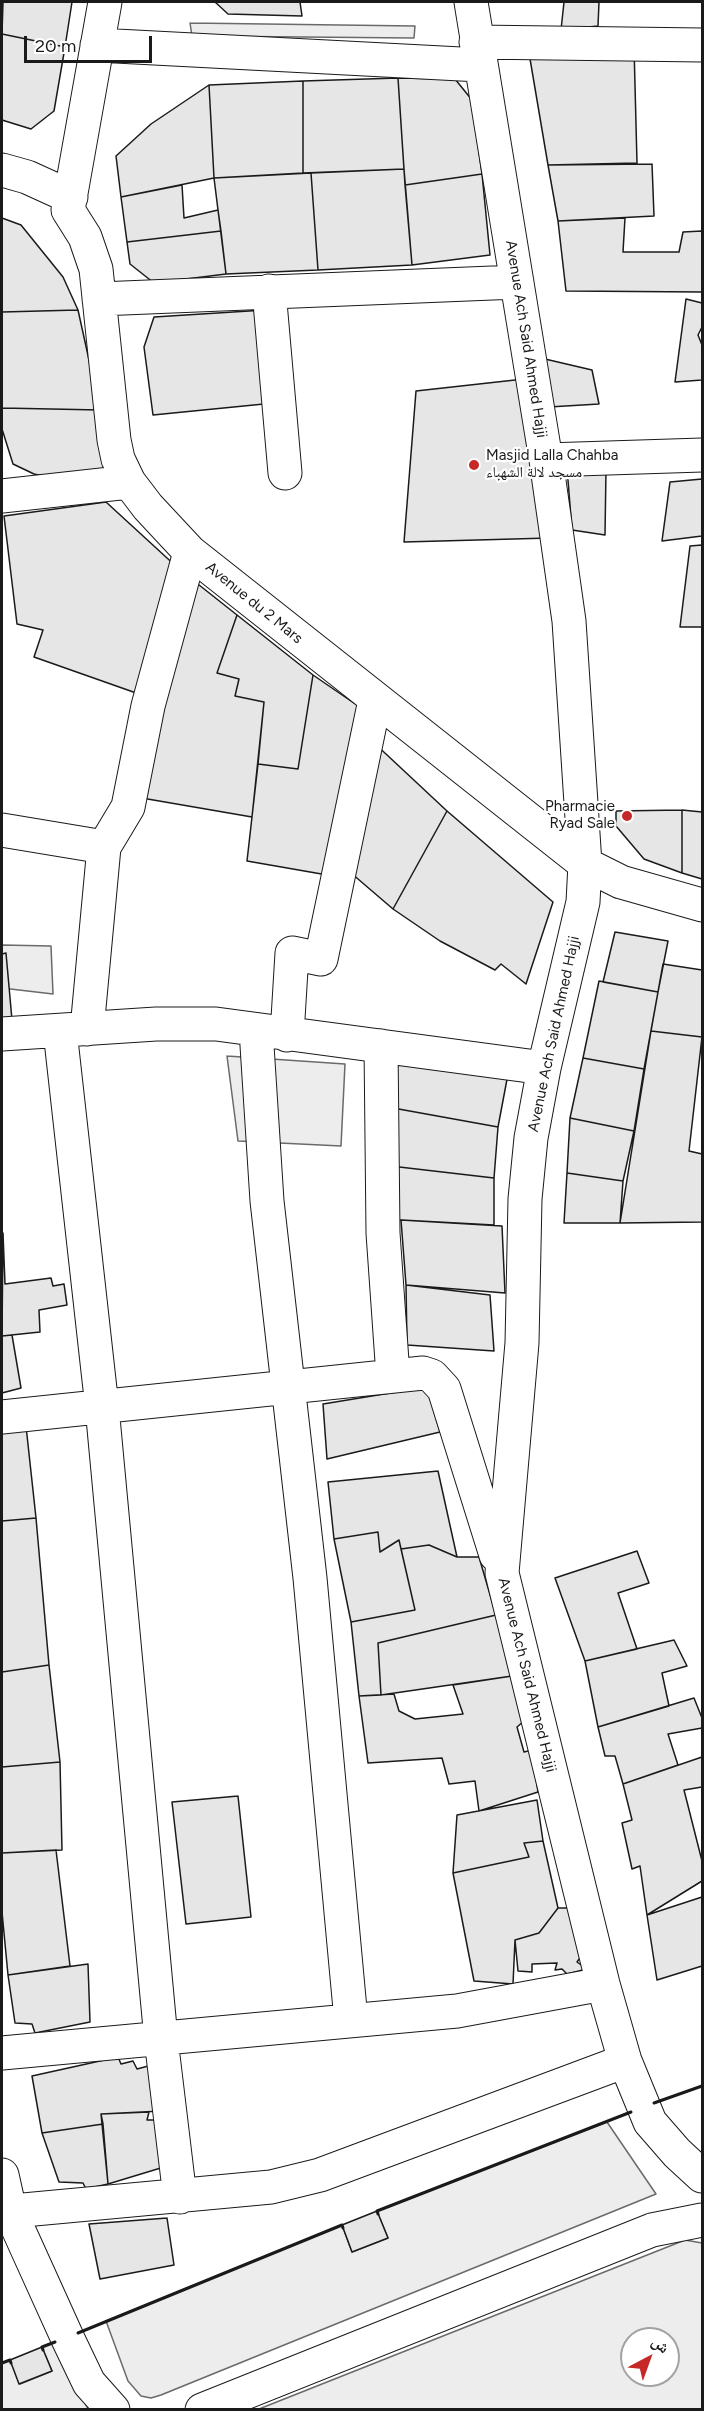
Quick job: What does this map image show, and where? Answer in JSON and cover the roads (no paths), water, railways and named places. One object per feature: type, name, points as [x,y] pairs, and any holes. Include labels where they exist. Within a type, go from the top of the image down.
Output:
[{"type":"street","points":[[2,170],[27,177],[71,197],[105,2]]},
{"type":"street","name":"Avenue Ach Said Ahmed Hajji","points":[[471,2],[546,460],[569,621],[585,864],[583,902],[544,1068],[531,1138],[525,1199],[522,1343],[502,1573],[603,1984],[625,2061],[650,2122],[677,2153],[702,2176]]},
{"type":"street","points":[[97,45],[478,53],[702,45]]},
{"type":"street","name":"Avenue du 2 Mars","points":[[71,197],[68,210],[86,237],[96,269],[118,459],[129,482],[148,507],[190,552],[585,864],[621,882],[702,905]]},
{"type":"street","points":[[99,299],[517,282]]},
{"type":"street","points":[[269,291],[285,472]]},
{"type":"street","points":[[546,460],[702,455]]},
{"type":"street","points":[[2,496],[129,482]]},
{"type":"street","points":[[180,2197],[161,2039],[102,1407],[74,1030],[104,847],[128,807],[148,705],[190,552]]},
{"type":"street","points":[[351,2019],[310,1578],[267,1202],[272,1033],[292,953],[321,959],[375,700]]},
{"type":"street","points":[[2,830],[104,847]]},
{"type":"street","points":[[2,1034],[156,1024],[216,1024],[544,1068]]},
{"type":"street","points":[[381,1046],[383,1233],[393,1376]]},
{"type":"street","points":[[2,1417],[288,1389],[423,1373],[432,1376],[444,1389],[502,1573]]},
{"type":"street","points":[[2,2053],[457,2011],[603,1984]]},
{"type":"street","points":[[6,2212],[271,2187],[320,2175],[625,2061]]},
{"type":"street","points":[[2,2175],[6,2212],[89,2383],[113,2409]]},
{"type":"street","points":[[202,2409],[652,2230],[702,2220]]},
{"type":"place","name":"Masjid Lalla Chahba مسجد لالة الشهباء","points":[[474,465]]},
{"type":"place","name":"Pharmacie Ryad Sale","points":[[627,816]]}]
